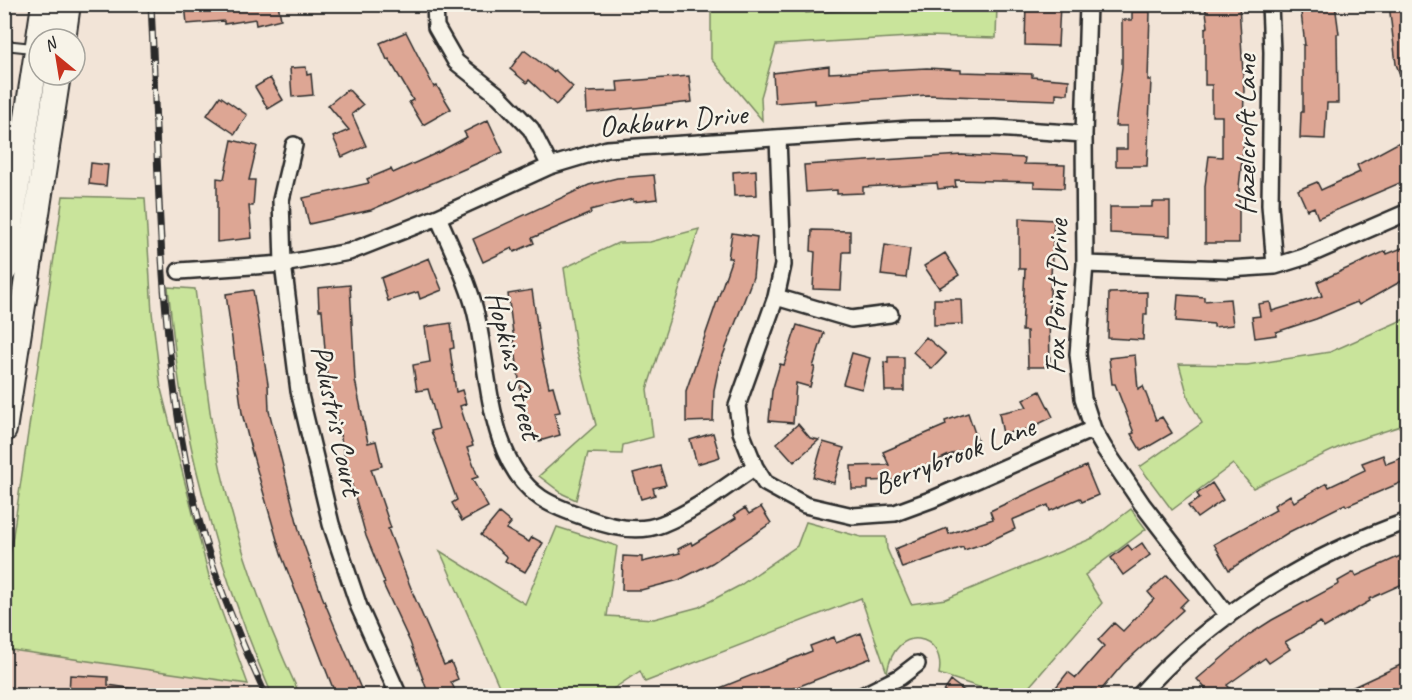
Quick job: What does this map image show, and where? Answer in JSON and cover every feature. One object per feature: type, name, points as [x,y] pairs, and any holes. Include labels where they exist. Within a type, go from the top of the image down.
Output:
[{"type":"main road","points":[[40,27],[44,4]]},
{"type":"main road","points":[[65,27],[68,4]]},
{"type":"main road","points":[[4,430],[11,260],[10,190],[30,87]]},
{"type":"main road","points":[[11,260],[55,87]]},
{"type":"street","points":[[435,4],[436,27],[456,62],[499,96],[531,129],[550,166]]},
{"type":"street","name":"Fox Point Drive","points":[[1088,4],[1084,134],[1085,264],[1078,354],[1083,398],[1093,429],[1142,504],[1228,616]]},
{"type":"street","name":"Hazelcroft Lane","points":[[1270,4],[1272,52],[1270,206],[1275,266]]},
{"type":"street","name":"Oakburn Drive","points":[[179,271],[282,264],[349,252],[438,217],[550,166],[607,149],[911,129],[995,128],[1084,134]]},
{"type":"street","name":"Berrybrook Lane","points":[[778,138],[783,265],[776,297],[737,406],[741,432],[755,467],[765,483],[806,505],[853,516],[872,517],[895,513],[933,499],[1093,429]]},
{"type":"street","name":"Palustris Court","points":[[294,145],[281,200],[282,264],[299,391],[313,457],[332,524],[359,606],[399,696]]},
{"type":"street","points":[[1085,264],[1229,270],[1275,266],[1304,257],[1407,212]]},
{"type":"street","name":"Hopkins Street","points":[[438,217],[475,310],[487,384],[505,451],[521,480],[542,498],[606,526],[635,529],[660,526],[680,516],[755,467]]},
{"type":"street","points":[[776,297],[851,319],[890,314]]},
{"type":"street","points":[[1139,696],[1204,633],[1272,585],[1344,547],[1407,521]]},
{"type":"street","points":[[862,696],[900,676],[916,664]]},
{"type":"lane","points":[[4,45],[27,48]]},
{"type":"shaded area","points":[[5,649],[248,684],[254,695],[5,696]]},
{"type":"green space","points":[[711,5],[805,5],[806,13],[922,5],[997,5],[996,38],[926,36],[776,45],[761,97],[762,120],[711,59]]},
{"type":"green space","points":[[63,196],[145,198],[152,312],[161,389],[210,580],[248,684],[5,649],[5,589]]},
{"type":"green space","points":[[699,229],[647,389],[653,437],[623,445],[622,454],[588,453],[576,500],[563,494],[539,476],[596,425],[576,348],[564,268],[618,243],[650,242]]},
{"type":"green space","points":[[168,287],[195,289],[212,425],[227,495],[259,597],[300,695],[272,695],[245,629],[222,561],[202,492],[186,422]]},
{"type":"green space","points":[[1407,318],[1407,424],[1348,443],[1253,488],[1233,464],[1172,510],[1140,467],[1202,423],[1189,400],[1179,364],[1247,365],[1330,352]]},
{"type":"green space","points":[[1131,509],[1146,529],[1085,575],[1102,603],[1022,695],[1003,695],[939,674],[939,660],[935,650],[928,642],[919,639],[909,640],[900,646],[892,656],[887,673],[861,598],[645,682],[640,671],[604,695],[503,695],[440,551],[525,604],[557,527],[617,546],[607,616],[654,619],[699,607],[739,586],[797,546],[806,522],[861,537],[886,537],[887,549],[911,604],[946,599],[1093,538]]},
{"type":"building","points":[[185,4],[278,4],[281,19],[256,25],[255,19],[224,24],[224,21],[187,24]]},
{"type":"building","points":[[1026,4],[1060,4],[1058,46],[1025,45]]},
{"type":"building","points":[[1205,4],[1239,4],[1244,91],[1243,132],[1245,132],[1239,187],[1239,243],[1205,243],[1205,186],[1209,156],[1222,157],[1222,116],[1212,116],[1212,85],[1205,85],[1205,28],[1208,27]]},
{"type":"building","points":[[1300,4],[1335,4],[1339,34],[1337,34],[1338,103],[1327,103],[1325,139],[1300,138],[1301,112],[1303,112],[1303,45],[1305,45]]},
{"type":"building","points":[[1389,4],[1407,4],[1407,93],[1396,64]]},
{"type":"building","points":[[1132,12],[1150,12],[1148,80],[1151,80],[1147,166],[1116,166],[1116,149],[1127,149],[1127,126],[1115,126],[1122,67],[1122,20],[1132,20]]},
{"type":"building","points":[[406,32],[434,87],[437,86],[451,109],[423,125],[409,102],[413,100],[389,59],[387,60],[380,43]]},
{"type":"building","points":[[524,50],[553,72],[555,70],[573,87],[556,105],[529,80],[527,83],[510,69]]},
{"type":"building","points":[[829,66],[829,73],[927,68],[961,70],[961,72],[1032,74],[1032,77],[1069,80],[1068,94],[1056,93],[1056,100],[927,95],[815,104],[815,100],[775,103],[773,73]]},
{"type":"building","points":[[306,67],[307,75],[311,74],[313,95],[292,97],[290,68]]},
{"type":"building","points":[[689,76],[692,102],[587,113],[586,92],[618,91],[617,82]]},
{"type":"building","points":[[270,78],[283,100],[268,109],[255,87]]},
{"type":"building","points":[[348,89],[363,105],[352,114],[366,146],[342,157],[333,137],[349,130],[328,105]]},
{"type":"building","points":[[220,96],[247,115],[235,134],[207,115]]},
{"type":"building","points":[[488,120],[503,152],[371,210],[309,224],[303,198],[369,183],[367,179],[391,169],[393,173],[467,137],[464,132]]},
{"type":"building","points":[[1407,138],[1407,180],[1318,218],[1314,207],[1307,210],[1298,190],[1317,182],[1321,190],[1360,172],[1357,165]]},
{"type":"building","points":[[232,140],[257,146],[249,180],[255,180],[253,206],[249,206],[252,238],[217,242],[217,178],[224,179]]},
{"type":"building","points":[[962,155],[1025,158],[1024,164],[1065,165],[1064,188],[1034,187],[1034,182],[955,180],[956,187],[938,189],[937,183],[863,187],[863,193],[837,194],[837,190],[806,192],[804,165]]},
{"type":"building","points":[[91,163],[108,165],[106,186],[89,184]]},
{"type":"building","points":[[756,170],[757,195],[734,196],[733,172]]},
{"type":"building","points":[[654,175],[657,199],[633,202],[633,199],[590,210],[591,213],[532,238],[534,243],[514,252],[512,248],[483,262],[473,239],[589,185],[617,178]]},
{"type":"building","points":[[1152,202],[1170,202],[1170,236],[1110,233],[1110,207],[1152,207]]},
{"type":"building","points":[[1019,218],[1054,220],[1049,313],[1050,367],[1028,367],[1027,331],[1022,331],[1025,269],[1019,269]]},
{"type":"building","points":[[812,230],[850,231],[850,252],[843,252],[841,290],[813,289],[815,252],[811,251]]},
{"type":"building","points":[[732,233],[757,237],[753,277],[719,366],[714,390],[713,421],[686,422],[686,391],[732,258],[728,258]]},
{"type":"building","points":[[885,245],[910,249],[906,278],[881,275]]},
{"type":"building","points":[[1407,246],[1407,278],[1359,305],[1357,302],[1276,332],[1276,335],[1255,338],[1252,317],[1260,316],[1258,304],[1270,302],[1272,311],[1322,296],[1317,282],[1386,251],[1387,254]]},
{"type":"building","points":[[945,253],[959,275],[939,288],[924,266]]},
{"type":"building","points":[[429,258],[442,290],[420,299],[418,292],[388,301],[381,278]]},
{"type":"building","points":[[350,285],[355,380],[368,443],[376,441],[382,466],[371,469],[391,528],[388,529],[414,596],[444,665],[451,662],[458,679],[451,682],[458,696],[429,696],[410,642],[383,584],[385,583],[366,536],[349,475],[327,377],[318,288]]},
{"type":"building","points":[[253,290],[268,384],[269,411],[300,534],[322,596],[364,696],[336,696],[281,554],[251,449],[242,413],[226,294]]},
{"type":"building","points":[[532,290],[542,357],[549,387],[553,386],[560,412],[554,413],[560,435],[536,442],[521,395],[508,294]]},
{"type":"building","points":[[1147,292],[1147,314],[1144,314],[1143,340],[1108,338],[1109,293]]},
{"type":"building","points":[[1178,295],[1204,297],[1204,301],[1230,299],[1233,325],[1214,327],[1214,324],[1176,321]]},
{"type":"building","points":[[934,299],[961,299],[962,324],[934,325]]},
{"type":"building","points":[[451,323],[454,348],[450,349],[456,392],[462,390],[466,404],[460,406],[473,446],[467,448],[478,477],[472,479],[488,507],[462,521],[452,503],[457,500],[431,431],[439,429],[428,389],[417,391],[413,365],[430,362],[425,327]]},
{"type":"building","points":[[797,325],[824,333],[813,367],[815,367],[810,387],[796,383],[793,423],[769,421],[772,391],[780,364],[784,365]]},
{"type":"building","points":[[926,337],[946,354],[932,369],[913,352]]},
{"type":"building","points":[[852,353],[870,358],[862,389],[843,384]]},
{"type":"building","points":[[1135,355],[1138,389],[1143,386],[1156,420],[1162,417],[1172,433],[1141,451],[1131,434],[1134,433],[1115,384],[1112,384],[1109,358]]},
{"type":"building","points":[[888,357],[904,357],[904,391],[885,391],[884,362],[888,363]]},
{"type":"building","points":[[1040,391],[1053,417],[1028,429],[1003,434],[999,413],[1027,407],[1023,400]]},
{"type":"building","points":[[968,413],[979,445],[949,455],[896,480],[868,481],[868,489],[852,489],[851,466],[889,465],[883,452],[946,425],[945,421]]},
{"type":"building","points":[[798,424],[810,438],[819,440],[794,462],[777,443]]},
{"type":"building","points":[[713,433],[720,457],[697,464],[690,440]]},
{"type":"building","points":[[823,442],[844,448],[834,483],[813,477]]},
{"type":"building","points":[[1383,455],[1386,464],[1407,456],[1407,480],[1346,506],[1345,504],[1289,532],[1229,570],[1214,544],[1276,510],[1274,505],[1290,495],[1294,502],[1327,483],[1329,487],[1365,470],[1362,463]]},
{"type":"building","points":[[660,466],[666,485],[653,488],[655,495],[641,499],[633,473]]},
{"type":"building","points":[[1086,466],[1098,495],[1082,502],[1080,498],[1050,511],[1048,505],[1012,520],[1015,529],[985,543],[964,550],[963,547],[902,568],[895,549],[947,528],[949,534],[993,519],[990,511]]},
{"type":"building","points":[[1212,483],[1223,500],[1197,518],[1188,506],[1200,498],[1197,494]]},
{"type":"building","points":[[761,507],[771,523],[712,563],[679,580],[641,590],[622,590],[623,556],[642,557],[642,562],[680,553],[678,549],[691,542],[692,545],[736,518],[734,515],[745,508],[749,514]]},
{"type":"building","points":[[499,513],[511,523],[506,529],[529,542],[532,537],[543,543],[525,572],[505,561],[507,557],[481,535]]},
{"type":"building","points":[[1142,543],[1150,555],[1123,575],[1111,558],[1128,545],[1132,550]]},
{"type":"building","points":[[1407,553],[1407,582],[1369,599],[1370,601],[1324,628],[1320,622],[1285,642],[1290,649],[1269,663],[1265,658],[1227,685],[1237,696],[1212,696],[1197,679],[1250,634],[1272,620],[1339,584],[1338,581],[1354,572],[1356,576]]},
{"type":"building","points":[[1167,575],[1188,599],[1180,607],[1183,610],[1123,664],[1096,696],[1049,696],[1068,672],[1076,678],[1104,646],[1098,640],[1114,623],[1123,631],[1154,599],[1148,592]]},
{"type":"building","points":[[861,633],[871,658],[851,666],[774,696],[700,696],[812,651],[810,646],[834,637],[836,643]]},
{"type":"building","points":[[1407,662],[1407,690],[1398,694],[1396,689],[1383,696],[1334,696]]},
{"type":"building","points":[[70,675],[108,677],[108,685],[135,689],[135,696],[69,696]]},
{"type":"building","points":[[951,681],[971,696],[941,696]]},
{"type":"railway","points":[[151,4],[165,302],[179,420],[189,478],[203,534],[232,616],[266,696]]}]
